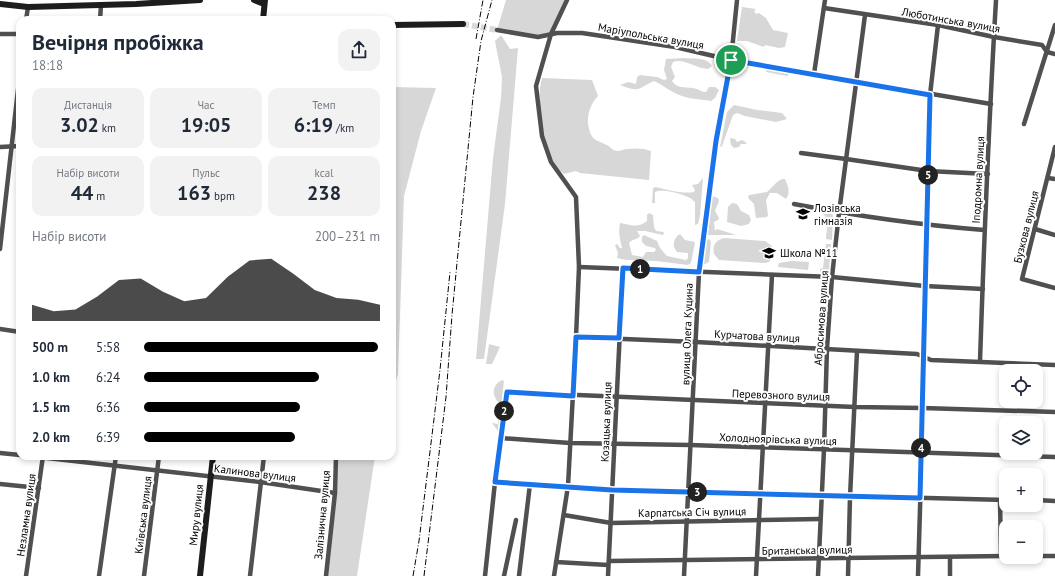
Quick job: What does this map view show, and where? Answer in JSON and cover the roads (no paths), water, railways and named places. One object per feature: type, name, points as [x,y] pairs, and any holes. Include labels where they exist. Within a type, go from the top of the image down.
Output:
[{"type":"street","points":[[0,4],[28,7],[200,0]]},
{"type":"street","points":[[254,0],[264,2],[263,16]]},
{"type":"street","points":[[554,576],[568,486],[579,267],[576,197],[551,162],[542,136],[536,86],[551,34],[567,0]]},
{"type":"street","name":"вулиця Олега Куцина","points":[[684,576],[699,272],[716,141],[731,60],[737,0]]},
{"type":"street","points":[[814,74],[825,0]]},
{"type":"street","name":"Іподромна вулиця","points":[[980,361],[984,230],[996,0]]},
{"type":"street","points":[[100,16],[101,5]]},
{"type":"street","points":[[27,16],[28,7]]},
{"type":"street","name":"Люботинська вулиця","points":[[824,8],[938,25],[994,37],[1042,45],[1047,52],[1055,54]]},
{"type":"street","name":"Абросимова вулиця","points":[[818,576],[827,348],[832,277],[865,15]]},
{"type":"street","points":[[396,25],[463,24]]},
{"type":"street","points":[[918,576],[930,95],[938,25]]},
{"type":"street","points":[[1024,124],[1055,25]]},
{"type":"street","name":"Маріупольська вулиця","points":[[497,30],[538,37],[557,33],[590,35],[675,48],[731,60],[930,95],[991,104]]},
{"type":"street","points":[[0,34],[16,34]]},
{"type":"street","points":[[0,249],[16,105]]},
{"type":"street","points":[[0,147],[16,146]]},
{"type":"street","name":"Бузкова вулиця","points":[[1055,147],[1022,279],[1055,288]]},
{"type":"street","points":[[801,153],[928,171],[988,174]]},
{"type":"street","points":[[1048,178],[1055,180]]},
{"type":"street","points":[[794,204],[839,213],[926,225],[984,230]]},
{"type":"street","points":[[1035,229],[1055,235]]},
{"type":"street","points":[[579,267],[832,277],[925,286],[983,289]]},
{"type":"street","name":"Козацька вулиця","points":[[608,576],[623,268]]},
{"type":"street","points":[[756,576],[772,275]]},
{"type":"street","points":[[0,329],[16,331]]},
{"type":"street","name":"Курчатова вулиця","points":[[576,337],[827,348],[916,354],[931,360],[1055,365]]},
{"type":"street","points":[[848,576],[857,351]]},
{"type":"street","name":"Перевозного вулиця","points":[[500,438],[507,392],[617,398],[855,407],[1055,412]]},
{"type":"street","points":[[485,576],[500,438]]},
{"type":"street","name":"Холодноярівська вулиця","points":[[500,438],[570,443],[690,444],[1055,457]]},
{"type":"street","points":[[0,453],[16,455]]},
{"type":"street","name":"Незламна вулиця","points":[[26,576],[43,460]]},
{"type":"street","name":"Калинова вулиця","points":[[67,460],[260,482],[335,493]]},
{"type":"street","points":[[99,576],[116,460]]},
{"type":"street","name":"Київська вулиця","points":[[144,576],[158,460]]},
{"type":"street","name":"Миру вулиця","points":[[200,576],[212,460]]},
{"type":"street","points":[[250,576],[263,460]]},
{"type":"street","name":"Залізнична вулиця","points":[[326,576],[335,493],[336,460]]},
{"type":"street","points":[[495,482],[612,490],[999,500]]},
{"type":"street","points":[[0,484],[39,488]]},
{"type":"street","points":[[519,576],[530,484]]},
{"type":"street","points":[[1043,500],[1055,501]]},
{"type":"street","name":"Карпатська Січ вулиця","points":[[564,515],[611,523],[820,519]]},
{"type":"street","points":[[504,576],[516,520]]},
{"type":"street","name":"Британська вулиця","points":[[556,562],[608,563],[685,559],[999,556]]},
{"type":"street","points":[[1043,556],[1055,556]]},
{"type":"street","points":[[950,557],[950,576]]},
{"type":"tunnel","points":[[463,24],[497,30]]},
{"type":"railway","points":[[476,39],[483,0]]},
{"type":"railway","points":[[424,576],[446,397],[452,315],[473,97],[481,41],[492,0]]},
{"type":"railway","points":[[413,576],[419,541],[440,370],[450,272]]},
{"type":"place","name":"Лозівська гімназія","points":[[803,214]]},
{"type":"place","name":"Школа №11","points":[[769,253]]}]
